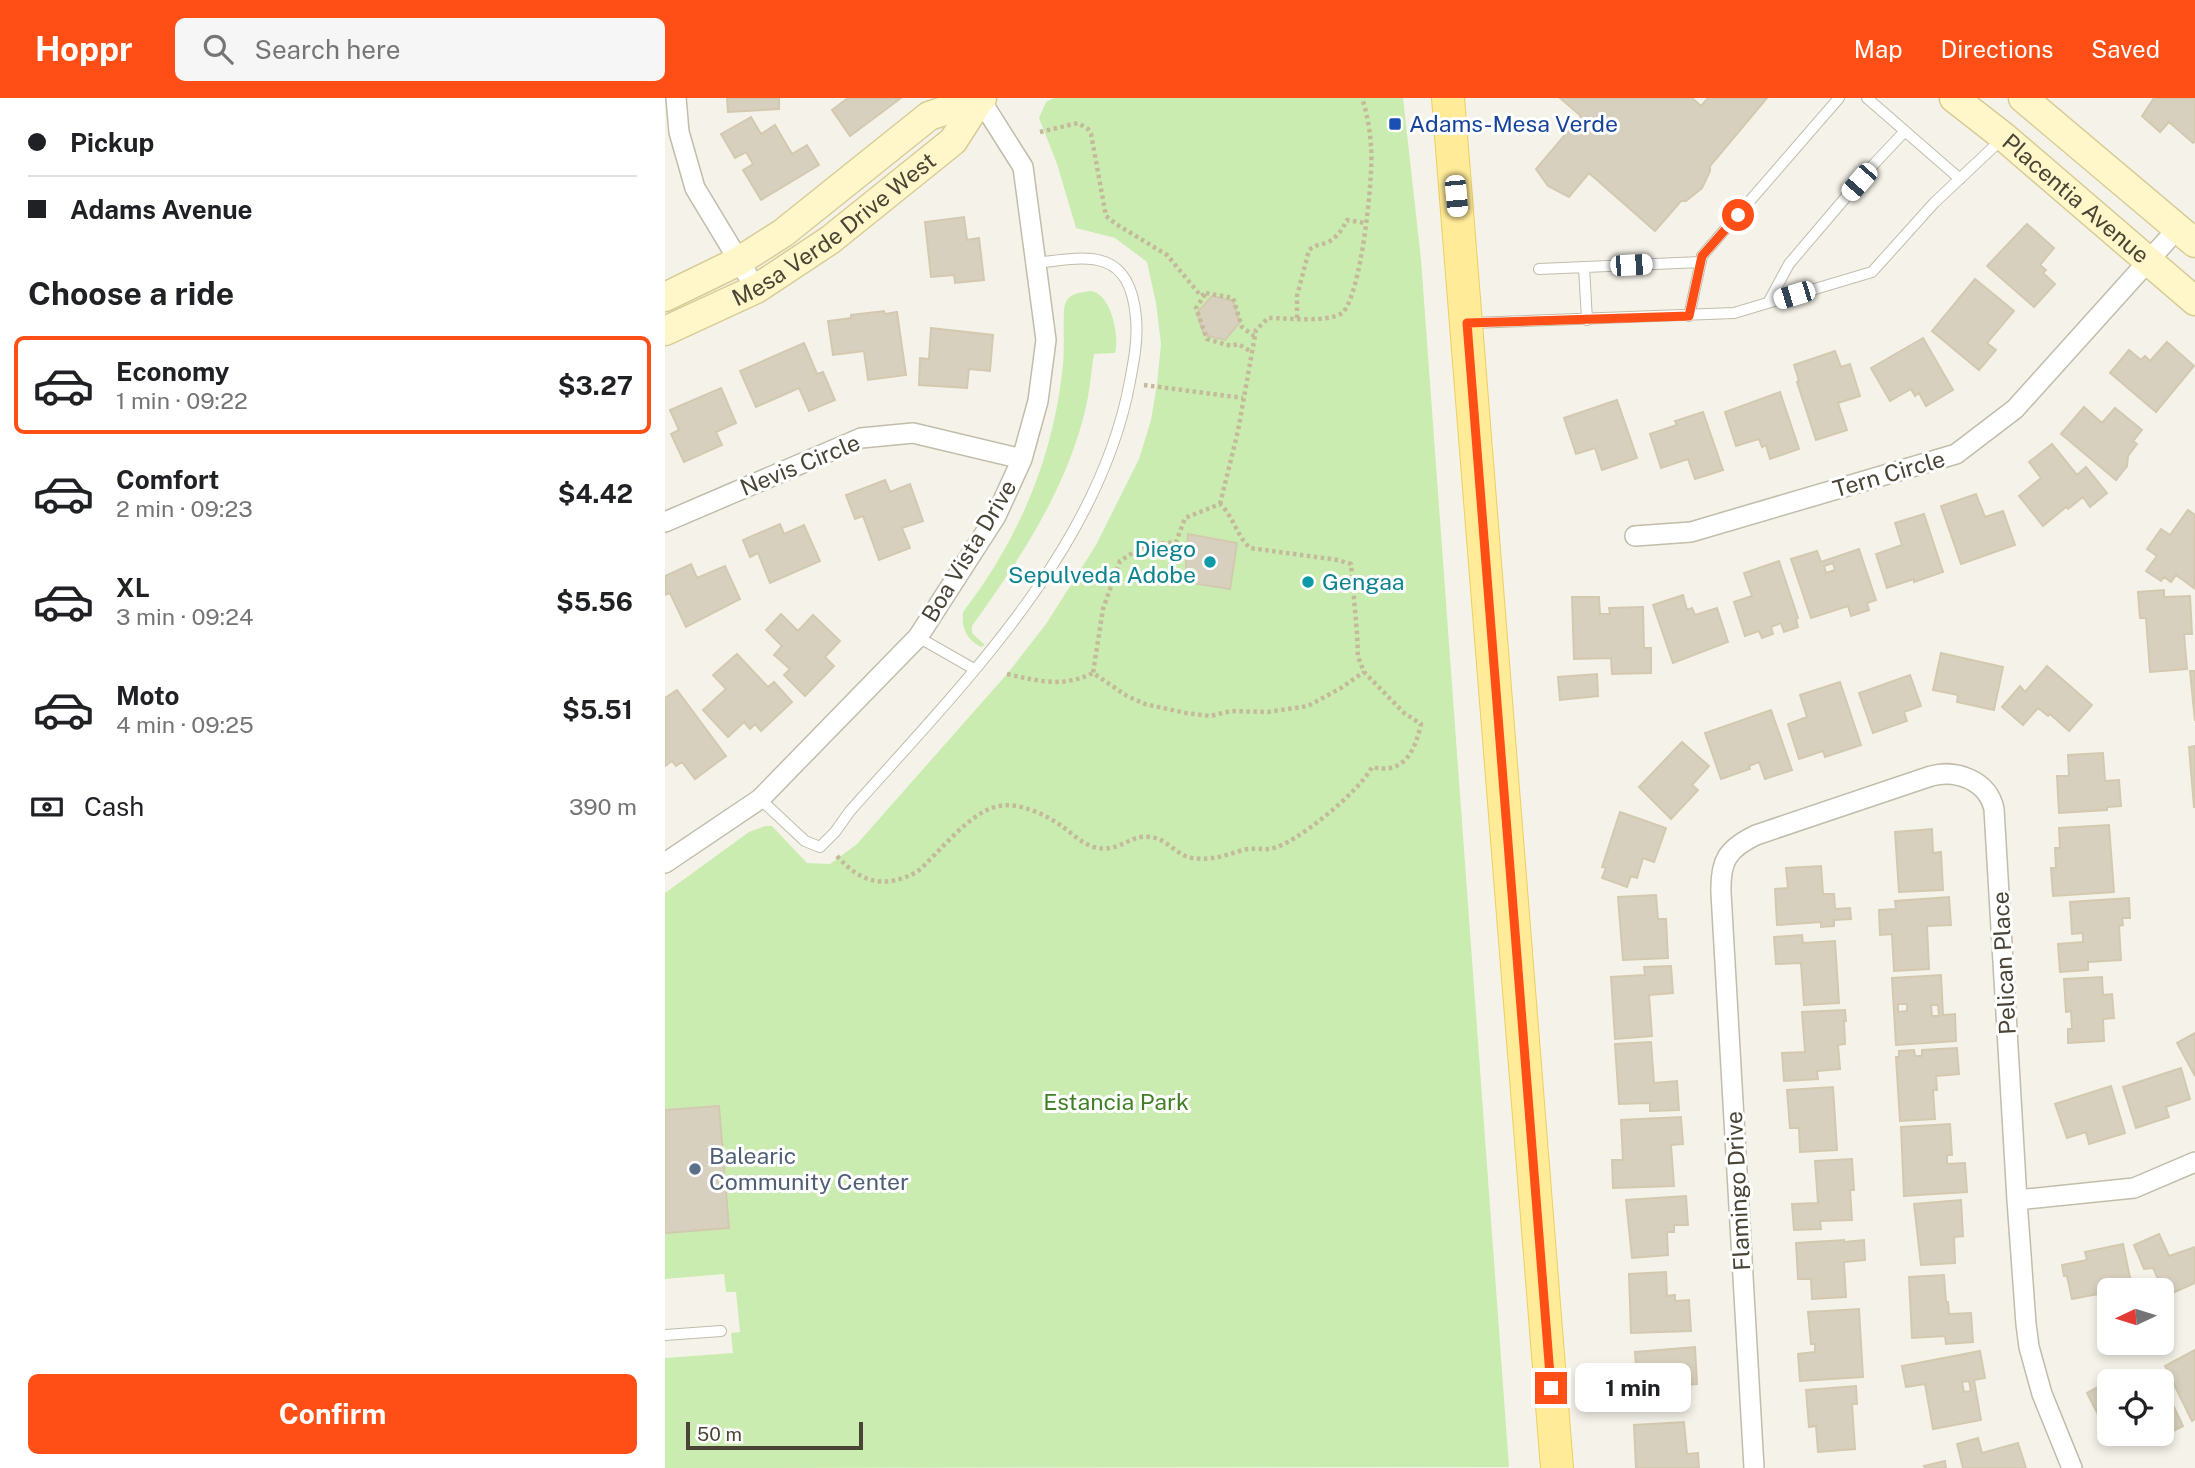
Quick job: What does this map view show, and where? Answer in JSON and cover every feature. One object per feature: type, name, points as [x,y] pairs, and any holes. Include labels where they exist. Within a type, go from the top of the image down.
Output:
[{"type":"main road","points":[[1448,98],[1557,1468]]},
{"type":"street","points":[[676,98],[679,132],[695,188],[756,289]]},
{"type":"street","name":"Placentia Avenue","points":[[1954,98],[2195,301]]},
{"type":"street","name":"Placentia Avenue","points":[[2023,98],[2187,235]]},
{"type":"street","name":"Mesa Verde Drive West","points":[[665,296],[739,261],[783,233],[929,116],[981,99]]},
{"type":"street","name":"Mesa Verde Drive West","points":[[665,331],[756,289],[830,240],[953,141],[981,99]]},
{"type":"street","name":"Boa Vista Drive","points":[[665,863],[760,799],[919,637],[996,516],[1022,459],[1038,401],[1046,340],[1023,167],[981,99]]},
{"type":"street","name":"Tern Circle","points":[[1635,536],[1691,532],[1956,454],[2015,409],[2147,262],[2187,235]]},
{"type":"street","name":"Nevis Circle","points":[[665,522],[861,438],[913,433],[1022,459]]},
{"type":"street","name":"Pelican Place","points":[[1722,913],[1720,876],[1724,863],[1733,849],[1756,835],[1938,774],[1962,776],[1986,791],[1992,802],[1995,819],[2017,1200],[2029,1347],[2042,1394],[2072,1468]]},
{"type":"street","name":"Flamingo Drive","points":[[1722,913],[1754,1468]]},
{"type":"street","points":[[2017,1200],[2134,1188],[2195,1162]]},
{"type":"lane","points":[[1689,316],[1702,256],[1839,98]]},
{"type":"lane","points":[[1867,98],[1959,179]]},
{"type":"lane","points":[[1768,303],[1789,264],[1905,131]]},
{"type":"lane","points":[[1467,323],[1734,313],[1872,272],[1934,203],[2004,138]]},
{"type":"lane","points":[[760,799],[805,841],[820,846],[1007,632],[1056,558],[1092,496],[1114,444],[1129,382],[1137,326],[1131,290],[1120,272],[1106,261],[1079,257],[1036,263]]},
{"type":"lane","points":[[1539,269],[1701,261]]},
{"type":"lane","points":[[1584,267],[1587,320]]},
{"type":"lane","points":[[919,637],[974,669]]},
{"type":"lane","points":[[665,1335],[721,1331]]},
{"type":"path","points":[[1220,504],[1256,330],[1268,318],[1331,318],[1343,312],[1352,297],[1358,275],[1371,186],[1371,146],[1362,98]]},
{"type":"path","points":[[1039,132],[1078,123],[1088,129],[1106,216],[1116,225],[1167,255],[1201,296],[1206,293],[1233,298],[1242,327],[1254,336]]},
{"type":"path","points":[[1297,318],[1297,296],[1309,250],[1337,236],[1347,220],[1365,223]]},
{"type":"path","points":[[1206,293],[1196,308],[1207,339],[1231,346],[1238,344],[1252,352]]},
{"type":"path","points":[[1129,382],[1243,398]]},
{"type":"path","points":[[837,856],[848,869],[866,880],[888,882],[905,878],[917,872],[977,816],[1000,805],[1014,806],[1048,817],[1083,843],[1095,847],[1107,849],[1151,836],[1165,841],[1181,855],[1200,858],[1229,856],[1244,849],[1269,849],[1286,843],[1338,807],[1367,778],[1372,767],[1390,769],[1401,764],[1412,753],[1421,724],[1404,713],[1364,672],[1357,657],[1351,564],[1250,548],[1241,540],[1232,517],[1220,504]]},
{"type":"path","points":[[1093,673],[1103,609],[1120,561],[1145,545],[1176,542],[1185,518],[1220,504]]},
{"type":"path","points":[[1093,673],[1127,696],[1145,704],[1210,716],[1231,711],[1268,712],[1308,706],[1364,672]]},
{"type":"path","points":[[1007,674],[1042,682],[1068,682],[1093,673]]},
{"type":"green space","name":"Estancia Park","points":[[1054,98],[1403,98],[1421,259],[1509,1467],[665,1468],[665,1358],[733,1353],[731,1333],[740,1332],[736,1292],[726,1292],[724,1274],[665,1279],[665,893],[749,832],[765,826],[772,826],[807,863],[830,864],[857,844],[1007,674],[1046,624],[1096,545],[1139,459],[1151,420],[1161,344],[1147,262],[1115,238],[1076,228],[1057,164],[1039,118],[1046,102]]},
{"type":"green space","points":[[1091,291],[1104,299],[1109,307],[1115,327],[1115,353],[1094,354],[1089,394],[1078,437],[1054,495],[1024,549],[972,626],[972,633],[985,645],[981,647],[966,633],[963,612],[1000,558],[1041,469],[1057,406],[1063,365],[1065,304],[1073,295]]},
{"type":"building","points":[[727,98],[779,98],[779,109],[728,112]]},
{"type":"building","points":[[848,98],[901,98],[850,136],[832,110]]},
{"type":"building","points":[[1560,98],[1692,98],[1701,106],[1708,98],[1767,98],[1710,166],[1702,188],[1686,201],[1681,201],[1655,231],[1589,173],[1569,197],[1548,186],[1536,169],[1581,116]]},
{"type":"building","points":[[2154,98],[2195,98],[2193,143],[2169,122],[2160,132],[2142,116]]},
{"type":"building","points":[[751,117],[761,134],[775,125],[792,154],[807,145],[819,165],[761,200],[743,170],[753,164],[746,152],[735,158],[721,134]]},
{"type":"building","points":[[964,217],[967,240],[979,238],[984,280],[955,283],[954,275],[931,277],[925,222]]},
{"type":"building","points":[[2027,224],[2054,248],[2040,265],[2046,270],[2043,273],[2055,284],[2034,307],[1987,266]]},
{"type":"building","points":[[1975,279],[2014,311],[1987,343],[1996,350],[1979,370],[1932,331]]},
{"type":"building","points":[[1212,296],[1233,301],[1240,322],[1225,340],[1204,335],[1197,313]]},
{"type":"building","points":[[884,311],[885,314],[897,312],[906,375],[868,380],[864,351],[833,355],[828,321]]},
{"type":"building","points":[[931,328],[993,335],[990,371],[969,369],[967,388],[919,385],[920,358],[929,359]]},
{"type":"building","points":[[1923,338],[1953,390],[1926,406],[1919,393],[1915,396],[1911,389],[1890,401],[1871,368]]},
{"type":"building","points":[[2167,342],[2194,366],[2156,412],[2110,373],[2129,350],[2141,360],[2145,356],[2150,361]]},
{"type":"building","points":[[804,343],[817,374],[823,372],[835,400],[809,411],[799,388],[756,407],[740,371]]},
{"type":"building","points":[[1835,351],[1841,367],[1850,364],[1860,396],[1838,403],[1847,430],[1816,440],[1794,365]]},
{"type":"building","points":[[721,388],[736,423],[716,432],[722,445],[684,462],[671,434],[679,430],[670,410]]},
{"type":"building","points":[[1780,392],[1799,449],[1770,459],[1766,445],[1762,447],[1759,439],[1736,446],[1725,412]]},
{"type":"building","points":[[1617,400],[1637,458],[1602,470],[1595,448],[1576,454],[1564,418]]},
{"type":"building","points":[[2084,407],[2102,423],[2115,408],[2142,430],[2133,441],[2137,444],[2128,456],[2127,466],[2116,480],[2061,434]]},
{"type":"building","points":[[1703,412],[1723,470],[1695,479],[1688,459],[1661,468],[1650,434],[1677,425],[1675,421]]},
{"type":"building","points":[[2052,444],[2077,475],[2086,467],[2107,493],[2090,507],[2083,497],[2043,526],[2019,496],[2041,478],[2029,462]]},
{"type":"building","points":[[885,480],[890,492],[910,484],[923,521],[902,528],[910,548],[879,560],[863,516],[855,519],[846,495]]},
{"type":"building","points":[[1976,494],[1985,517],[2003,511],[2015,545],[1961,564],[1941,506]]},
{"type":"building","points":[[2188,510],[2195,515],[2194,588],[2176,575],[2171,582],[2164,577],[2161,581],[2146,571],[2157,556],[2147,549],[2161,529],[2170,535]]},
{"type":"building","points":[[1924,514],[1943,572],[1887,588],[1876,554],[1902,545],[1895,523]]},
{"type":"building","points":[[780,524],[784,534],[804,525],[820,561],[770,583],[758,553],[750,557],[743,540]]},
{"type":"building","name":"Diego Sepulveda Adobe","points":[[1188,534],[1237,543],[1230,589],[1185,582]]},
{"type":"building","points":[[1859,549],[1876,600],[1867,603],[1869,610],[1851,616],[1848,606],[1811,618],[1791,559],[1817,551],[1821,562]],"holes":[[[1833,563],[1835,570],[1826,573],[1824,566]]]},
{"type":"building","points":[[1779,561],[1798,618],[1798,627],[1784,632],[1781,623],[1771,627],[1773,634],[1762,638],[1759,631],[1745,636],[1734,602],[1752,596],[1744,573]]},
{"type":"building","points":[[691,564],[697,578],[725,566],[740,599],[686,627],[670,593],[665,595],[665,576]]},
{"type":"building","points":[[2164,590],[2164,597],[2190,596],[2192,634],[2184,634],[2187,669],[2150,672],[2146,618],[2140,618],[2138,592]]},
{"type":"building","points":[[1683,595],[1687,610],[1692,608],[1695,615],[1717,608],[1728,642],[1673,663],[1653,605]]},
{"type":"building","points":[[1572,597],[1599,597],[1600,614],[1610,614],[1609,608],[1643,607],[1644,648],[1651,648],[1651,673],[1612,674],[1611,658],[1574,659]]},
{"type":"building","points":[[781,614],[798,631],[813,615],[840,641],[825,657],[834,666],[805,696],[784,675],[790,669],[774,655],[782,646],[766,630]]},
{"type":"building","points":[[1941,653],[2003,667],[1994,710],[1957,702],[1958,695],[1933,690]]},
{"type":"building","points":[[737,654],[768,687],[774,682],[792,702],[761,731],[755,724],[750,729],[744,722],[728,737],[703,710],[726,689],[713,675]]},
{"type":"building","points":[[2047,666],[2092,705],[2069,731],[2050,714],[2048,716],[2038,708],[2023,725],[2002,707],[2020,686],[2025,692]]},
{"type":"building","points":[[2190,671],[2195,671],[2195,721]]},
{"type":"building","points":[[1597,674],[1598,696],[1560,700],[1558,677]]},
{"type":"building","points":[[1910,675],[1921,706],[1904,712],[1907,721],[1873,733],[1859,693]]},
{"type":"building","points":[[1840,682],[1861,745],[1825,757],[1823,751],[1799,759],[1788,724],[1807,717],[1800,695]]},
{"type":"building","points":[[677,690],[726,756],[695,779],[682,762],[676,766],[672,761],[665,766],[665,698]]},
{"type":"building","points":[[1771,710],[1792,770],[1765,779],[1759,762],[1749,766],[1750,769],[1721,779],[1705,733]]},
{"type":"building","points":[[1682,742],[1709,766],[1692,785],[1698,790],[1671,819],[1639,787]]},
{"type":"building","points":[[2195,746],[2195,807],[2194,807],[2189,747]]},
{"type":"building","points":[[2103,753],[2105,781],[2119,780],[2121,806],[2107,807],[2107,810],[2059,813],[2057,776],[2069,776],[2068,755]]},
{"type":"building","points":[[1620,812],[1666,828],[1654,862],[1643,858],[1637,878],[1631,876],[1627,887],[1602,878],[1606,868],[1602,867]]},
{"type":"building","points":[[2109,825],[2114,892],[2053,896],[2051,868],[2056,868],[2055,848],[2060,848],[2059,828]]},
{"type":"building","points":[[1932,829],[1933,853],[1941,852],[1943,890],[1899,892],[1895,832]]},
{"type":"building","points":[[1821,866],[1823,894],[1834,894],[1835,909],[1850,908],[1851,919],[1834,920],[1834,926],[1821,927],[1821,922],[1777,925],[1775,889],[1788,888],[1786,868]]},
{"type":"building","points":[[1656,895],[1658,919],[1666,919],[1668,958],[1623,960],[1618,897]]},
{"type":"building","points":[[1949,897],[1951,925],[1927,926],[1929,969],[1894,971],[1892,934],[1880,935],[1879,910],[1896,909],[1895,901]]},
{"type":"building","points":[[2129,898],[2130,918],[2122,918],[2123,925],[2119,926],[2121,960],[2088,962],[2088,970],[2060,972],[2058,944],[2083,942],[2083,933],[2072,934],[2070,902]]},
{"type":"building","points":[[1802,935],[1803,943],[1835,941],[1839,1003],[1804,1005],[1801,963],[1776,964],[1774,937]]},
{"type":"building","points":[[1671,966],[1673,993],[1649,995],[1652,1036],[1615,1039],[1611,977],[1645,975],[1644,967]]},
{"type":"building","points":[[1941,975],[1943,1015],[1955,1014],[1956,1041],[1896,1045],[1892,978]],"holes":[[[1898,1004],[1907,1004],[1907,1011],[1898,1012]],[[1931,1005],[1938,1005],[1939,1016],[1932,1016]]]},
{"type":"building","points":[[2102,977],[2103,995],[2112,994],[2114,1018],[2103,1019],[2104,1041],[2068,1043],[2068,1029],[2072,1029],[2071,1011],[2066,1012],[2064,979]]},
{"type":"building","points":[[1845,1010],[1845,1044],[1838,1045],[1840,1069],[1817,1071],[1818,1079],[1784,1081],[1782,1053],[1805,1052],[1802,1012]]},
{"type":"building","points":[[2195,1033],[2195,1076],[2177,1043]]},
{"type":"building","points":[[1651,1042],[1654,1083],[1677,1081],[1679,1110],[1650,1111],[1650,1103],[1619,1104],[1615,1044]]},
{"type":"building","points":[[1957,1048],[1959,1074],[1936,1076],[1937,1090],[1933,1090],[1935,1119],[1900,1121],[1896,1057],[1899,1057],[1899,1051],[1914,1050],[1915,1056],[1922,1056],[1922,1050]]},
{"type":"building","points":[[2181,1068],[2190,1099],[2166,1107],[2169,1117],[2136,1128],[2123,1087]]},
{"type":"building","points":[[2111,1086],[2125,1133],[2089,1144],[2086,1132],[2067,1138],[2055,1104]]},
{"type":"building","points":[[1833,1087],[1837,1150],[1800,1152],[1799,1128],[1790,1128],[1787,1090]]},
{"type":"building","name":"Balearic Community Center","points":[[719,1106],[729,1228],[665,1233],[665,1110]]},
{"type":"building","points":[[1681,1117],[1683,1144],[1671,1145],[1674,1186],[1613,1188],[1612,1160],[1623,1160],[1621,1120]]},
{"type":"building","points":[[1950,1124],[1952,1155],[1947,1155],[1947,1164],[1965,1163],[1967,1192],[1904,1196],[1901,1127]]},
{"type":"building","points":[[1852,1159],[1852,1220],[1820,1221],[1821,1229],[1794,1230],[1792,1204],[1818,1203],[1815,1161]]},
{"type":"building","points":[[1686,1196],[1688,1225],[1674,1225],[1674,1232],[1667,1232],[1668,1255],[1632,1258],[1626,1200]]},
{"type":"building","points":[[1961,1200],[1963,1236],[1954,1237],[1955,1263],[1921,1265],[1914,1204]]},
{"type":"building","points":[[2159,1234],[2169,1256],[2195,1247],[2195,1283],[2174,1292],[2174,1278],[2158,1278],[2153,1268],[2144,1269],[2134,1245]]},
{"type":"building","points":[[1864,1240],[1865,1260],[1844,1262],[1846,1297],[1812,1299],[1811,1279],[1798,1279],[1796,1243]]},
{"type":"building","points":[[2123,1244],[2130,1278],[2097,1278],[2097,1294],[2072,1299],[2062,1265],[2087,1260],[2085,1252]]},
{"type":"building","points":[[1666,1272],[1667,1296],[1675,1295],[1675,1301],[1689,1300],[1691,1331],[1631,1333],[1629,1274]]},
{"type":"building","points":[[1944,1275],[1949,1314],[1971,1313],[1973,1342],[1946,1344],[1945,1336],[1912,1338],[1909,1277]]},
{"type":"building","points":[[1859,1309],[1863,1377],[1800,1381],[1798,1354],[1815,1352],[1815,1344],[1811,1344],[1808,1312]]},
{"type":"building","points":[[1695,1347],[1697,1384],[1673,1386],[1674,1407],[1639,1409],[1635,1352]]},
{"type":"building","points":[[2195,1350],[2195,1419],[2192,1421],[2174,1384],[2174,1369],[2166,1369],[2165,1366]]},
{"type":"building","points":[[1980,1351],[1985,1378],[1974,1380],[1981,1420],[1933,1429],[1925,1384],[1906,1387],[1902,1366]],"holes":[[[1969,1381],[1971,1391],[1964,1392],[1962,1382]]]},
{"type":"building","points":[[1856,1386],[1857,1404],[1852,1404],[1855,1449],[1818,1452],[1816,1426],[1809,1427],[1806,1390]]},
{"type":"building","points":[[2097,1388],[2097,1413],[2087,1393]]},
{"type":"building","points":[[2174,1407],[2183,1426],[2174,1431]]},
{"type":"building","points":[[1684,1422],[1687,1454],[1698,1453],[1699,1468],[1636,1468],[1634,1425]]},
{"type":"building","points":[[1978,1438],[1982,1453],[2018,1443],[2026,1468],[1963,1468],[1957,1444]]},
{"type":"building","points":[[1945,1461],[1946,1468],[1924,1466]]},
{"type":"place","name":"Adams-Mesa Verde","points":[[1395,124]]},
{"type":"place","name":"Diego Sepulveda Adobe","points":[[1210,562]]},
{"type":"place","name":"Gengaa","points":[[1308,582]]},
{"type":"place","name":"Balearic Community Center","points":[[695,1169]]},
{"type":"route","points":[[1551,1388],[1467,323],[1689,316],[1702,256],[1738,215]]}]
